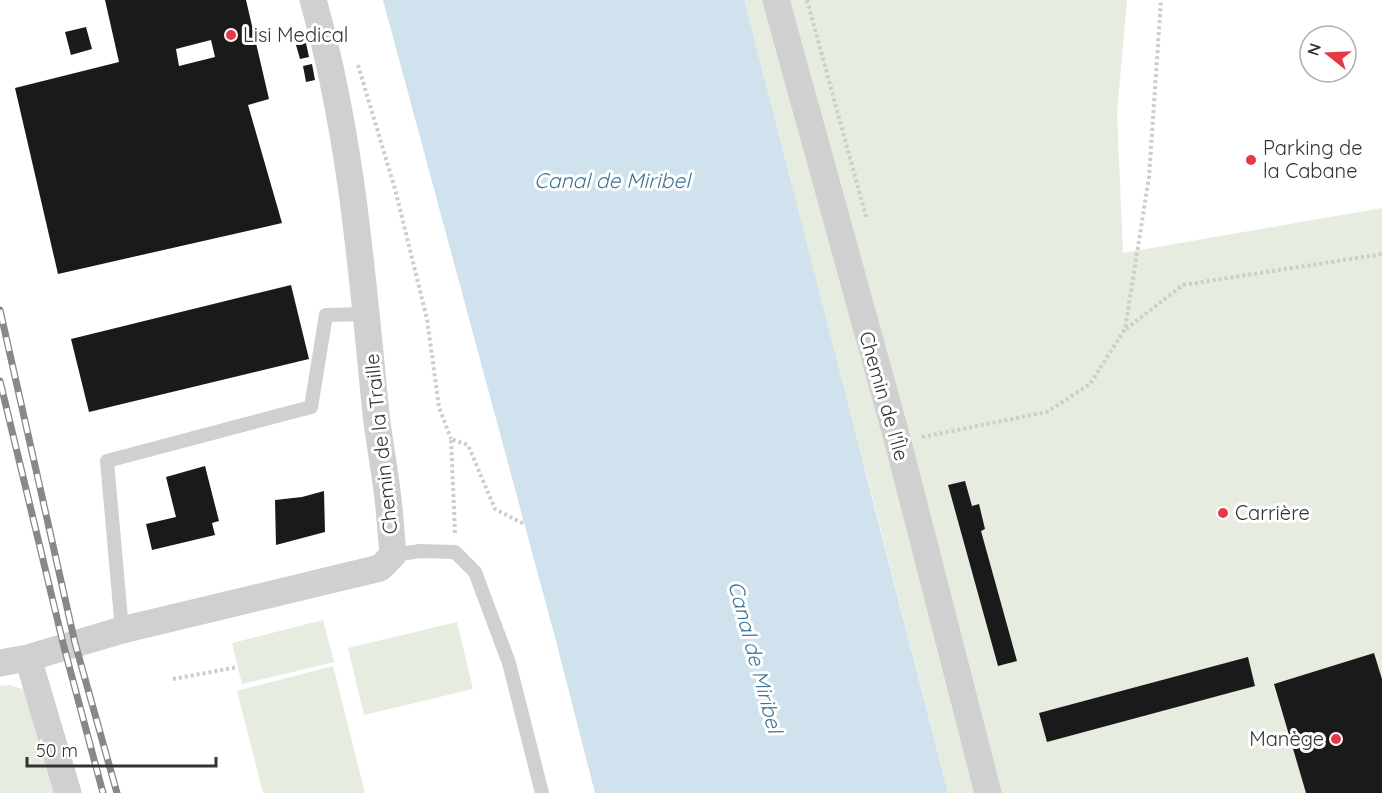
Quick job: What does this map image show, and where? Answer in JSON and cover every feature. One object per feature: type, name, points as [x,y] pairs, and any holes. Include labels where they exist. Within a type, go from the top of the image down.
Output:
[{"type":"street","name":"Chemin de la Traille","points":[[0,663],[27,658],[122,630],[380,568],[393,555],[387,491],[376,416],[356,210],[335,95],[313,0]]},
{"type":"street","name":"Chemin de l'Île","points":[[776,0],[898,442],[988,793]]},
{"type":"street","points":[[27,658],[68,793]]},
{"type":"lane","points":[[122,630],[107,460],[311,407],[326,315],[367,314]]},
{"type":"lane","points":[[393,555],[420,551],[456,552],[475,572],[509,663],[542,793]]},
{"type":"path","points":[[1125,329],[1149,177],[1161,0]]},
{"type":"path","points":[[358,64],[398,200],[427,319],[439,407],[451,439],[456,552]]},
{"type":"path","points":[[924,436],[1047,412],[1090,384],[1125,329],[1183,285],[1382,254]]},
{"type":"path","points":[[451,439],[468,445],[495,509],[524,524]]},
{"type":"path","points":[[173,679],[238,667]]},
{"type":"shaded area","points":[[712,0],[1127,0],[1117,113],[1123,253],[1382,208],[1382,793],[948,793],[867,476]]},
{"type":"shaded area","points":[[323,620],[334,662],[242,684],[232,643]]},
{"type":"shaded area","points":[[457,622],[473,689],[364,715],[348,648]]},
{"type":"shaded area","points":[[333,666],[365,793],[263,793],[237,691]]},
{"type":"shaded area","points":[[10,685],[22,689],[28,696],[56,793],[0,793],[0,686]]},
{"type":"water","name":"Canal de Miribel","points":[[383,0],[744,0],[948,793],[595,793]]},
{"type":"building","points":[[105,0],[246,0],[269,99],[248,105],[282,223],[58,274],[15,88],[119,62]],"holes":[[[211,40],[215,57],[179,66],[176,49]]]},
{"type":"building","points":[[86,27],[92,49],[71,55],[65,32]]},
{"type":"building","points":[[306,43],[309,57],[300,59],[296,45]]},
{"type":"building","points":[[312,64],[315,80],[306,82],[303,66]]},
{"type":"building","points":[[291,285],[309,359],[89,412],[71,339]]},
{"type":"building","points":[[205,466],[219,521],[212,523],[215,535],[152,550],[146,524],[176,517],[166,477]]},
{"type":"building","points":[[965,481],[972,506],[979,504],[985,529],[981,531],[1017,661],[998,666],[948,485]]},
{"type":"building","points":[[324,491],[325,532],[276,545],[275,500],[302,497]]},
{"type":"building","name":"Manège","points":[[1374,653],[1382,679],[1382,793],[1306,793],[1274,684]]},
{"type":"building","points":[[1248,657],[1255,686],[1047,742],[1039,713]]},
{"type":"railway","points":[[0,310],[75,643],[117,793]]},
{"type":"railway","points":[[0,381],[64,647],[103,793]]},
{"type":"place","name":"Lisi Medical","points":[[231,35]]},
{"type":"place","name":"Parking de la Cabane","points":[[1251,160]]},
{"type":"place","name":"Carrière","points":[[1223,513]]},
{"type":"place","name":"Manège","points":[[1336,739]]}]
